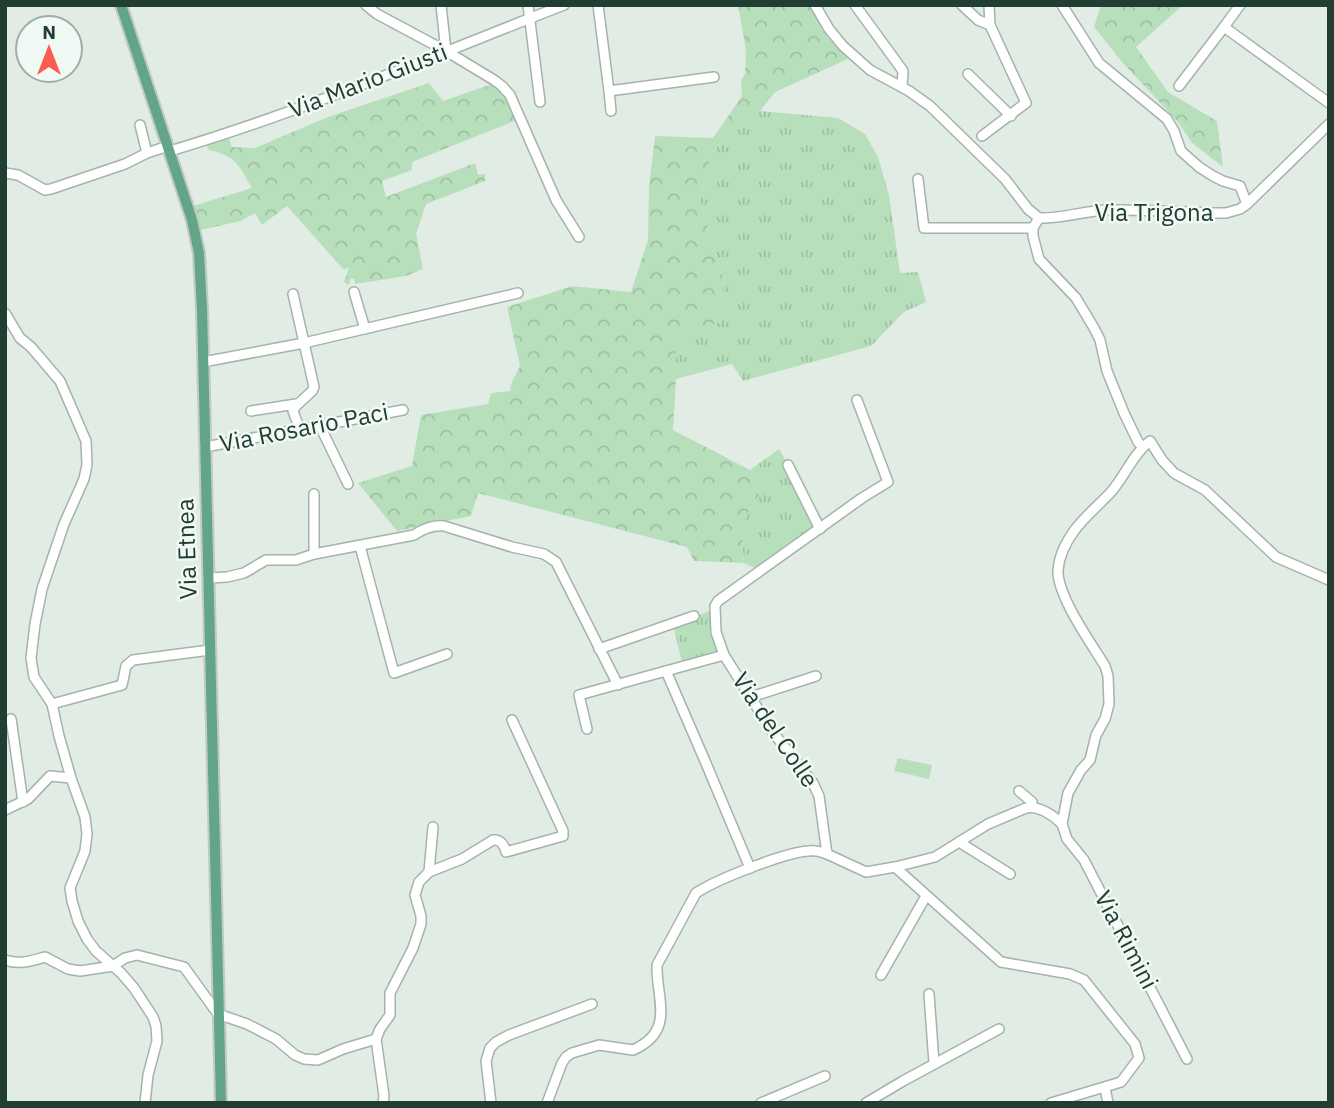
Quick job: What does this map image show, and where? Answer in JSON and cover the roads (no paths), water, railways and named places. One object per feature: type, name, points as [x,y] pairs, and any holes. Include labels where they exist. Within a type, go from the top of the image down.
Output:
[{"type":"main road","name":"Via Etnea","points":[[121,5],[195,231],[200,269],[221,1103]]},
{"type":"street","points":[[366,5],[377,14],[446,51],[502,86],[510,96],[556,200],[579,237]]},
{"type":"street","points":[[440,5],[446,51]]},
{"type":"street","points":[[528,5],[540,102]]},
{"type":"street","name":"Via Mario Giusti","points":[[5,173],[24,178],[45,190],[51,189],[125,164],[147,153],[234,132],[564,5]]},
{"type":"street","points":[[598,5],[611,111]]},
{"type":"street","points":[[815,5],[843,46],[870,70],[930,106],[1005,179],[1028,209],[1039,218],[1033,228],[1038,260],[1076,298],[1094,328],[1100,340],[1107,371],[1138,442],[1146,444],[1174,473],[1205,490],[1276,557],[1329,580]]},
{"type":"street","points":[[855,5],[903,71],[902,88]]},
{"type":"street","points":[[962,5],[978,20],[990,25]]},
{"type":"street","points":[[982,136],[1026,103],[990,25],[989,5]]},
{"type":"street","points":[[1062,5],[1100,63],[1167,119],[1181,151],[1213,176],[1240,186],[1247,204]]},
{"type":"street","points":[[1179,86],[1240,5]]},
{"type":"street","points":[[1224,27],[1329,103]]},
{"type":"street","points":[[968,74],[1011,116]]},
{"type":"street","points":[[609,91],[714,77]]},
{"type":"street","name":"Via Trigona","points":[[1039,218],[1050,219],[1108,210],[1226,213],[1240,209],[1329,124]]},
{"type":"street","points":[[140,125],[147,153]]},
{"type":"street","points":[[918,179],[924,228],[1033,228]]},
{"type":"street","points":[[354,292],[366,329]]},
{"type":"street","points":[[203,362],[304,343],[518,293]]},
{"type":"street","points":[[293,294],[314,387],[296,404],[293,411],[300,430]]},
{"type":"street","points":[[5,313],[15,333],[60,381],[84,435],[87,449],[84,479],[64,524],[42,589],[31,658],[34,677],[52,704],[59,737],[87,825],[85,851],[70,888],[78,921],[96,951],[134,988],[156,1026],[157,1041],[148,1075],[145,1103]]},
{"type":"street","name":"Via del Colle","points":[[827,854],[819,796],[813,783],[772,731],[724,655],[716,632],[715,606],[718,601],[888,482],[857,400]]},
{"type":"street","points":[[251,411],[296,404]]},
{"type":"street","name":"Via Rosario Paci","points":[[205,447],[403,410]]},
{"type":"street","points":[[320,426],[348,484]]},
{"type":"street","points":[[547,1103],[562,1063],[572,1053],[599,1045],[633,1050],[653,1036],[659,1026],[662,1004],[657,965],[691,900],[705,887],[750,868],[805,852],[827,854],[866,872],[895,867],[934,857],[988,824],[1032,807],[1051,815],[1062,824],[1068,793],[1090,760],[1096,735],[1105,719],[1109,704],[1105,666],[1066,600],[1059,582],[1060,558],[1076,528],[1121,481],[1146,444]]},
{"type":"street","points":[[788,465],[820,529]]},
{"type":"street","points":[[314,494],[314,554]]},
{"type":"street","points":[[208,578],[244,573],[266,560],[296,560],[314,554],[414,535],[424,529],[438,526],[544,554],[556,562],[618,685]]},
{"type":"street","points":[[360,546],[394,673],[447,654]]},
{"type":"street","points":[[599,649],[694,616]]},
{"type":"street","points":[[52,704],[122,685],[126,666],[133,660],[211,650]]},
{"type":"street","points":[[587,729],[579,695],[724,655]]},
{"type":"street","points":[[666,671],[750,868]]},
{"type":"street","points":[[751,697],[816,676]]},
{"type":"street","points":[[11,719],[23,802]]},
{"type":"street","points":[[383,1103],[376,1039],[390,1015],[390,993],[406,964],[421,924],[415,894],[419,882],[429,872],[462,859],[492,840],[502,842],[506,852],[563,836],[512,720]]},
{"type":"street","points":[[5,810],[29,799],[50,776],[71,778]]},
{"type":"street","points":[[1019,791],[1032,802],[1032,807]]},
{"type":"street","name":"Via Rimini","points":[[1062,824],[1067,839],[1084,860],[1186,1059]]},
{"type":"street","points":[[429,872],[433,827]]},
{"type":"street","points":[[959,842],[1010,874]]},
{"type":"street","points":[[895,867],[1001,962],[1070,974],[1084,980],[1138,1049],[1139,1058],[1121,1082],[1051,1103]]},
{"type":"street","points":[[881,975],[926,896]]},
{"type":"street","points":[[5,960],[22,963],[45,957],[68,969],[80,971],[113,966],[125,958],[137,955],[184,967],[218,1014],[267,1034],[295,1055],[310,1060],[317,1060],[376,1039]]},
{"type":"street","points":[[929,994],[934,1063]]},
{"type":"street","points":[[491,1103],[486,1061],[496,1042],[592,1004]]},
{"type":"street","points":[[866,1103],[995,1031]]},
{"type":"street","points":[[761,1103],[776,1099],[825,1076]]},
{"type":"street","points":[[1105,1087],[1108,1103]]}]
